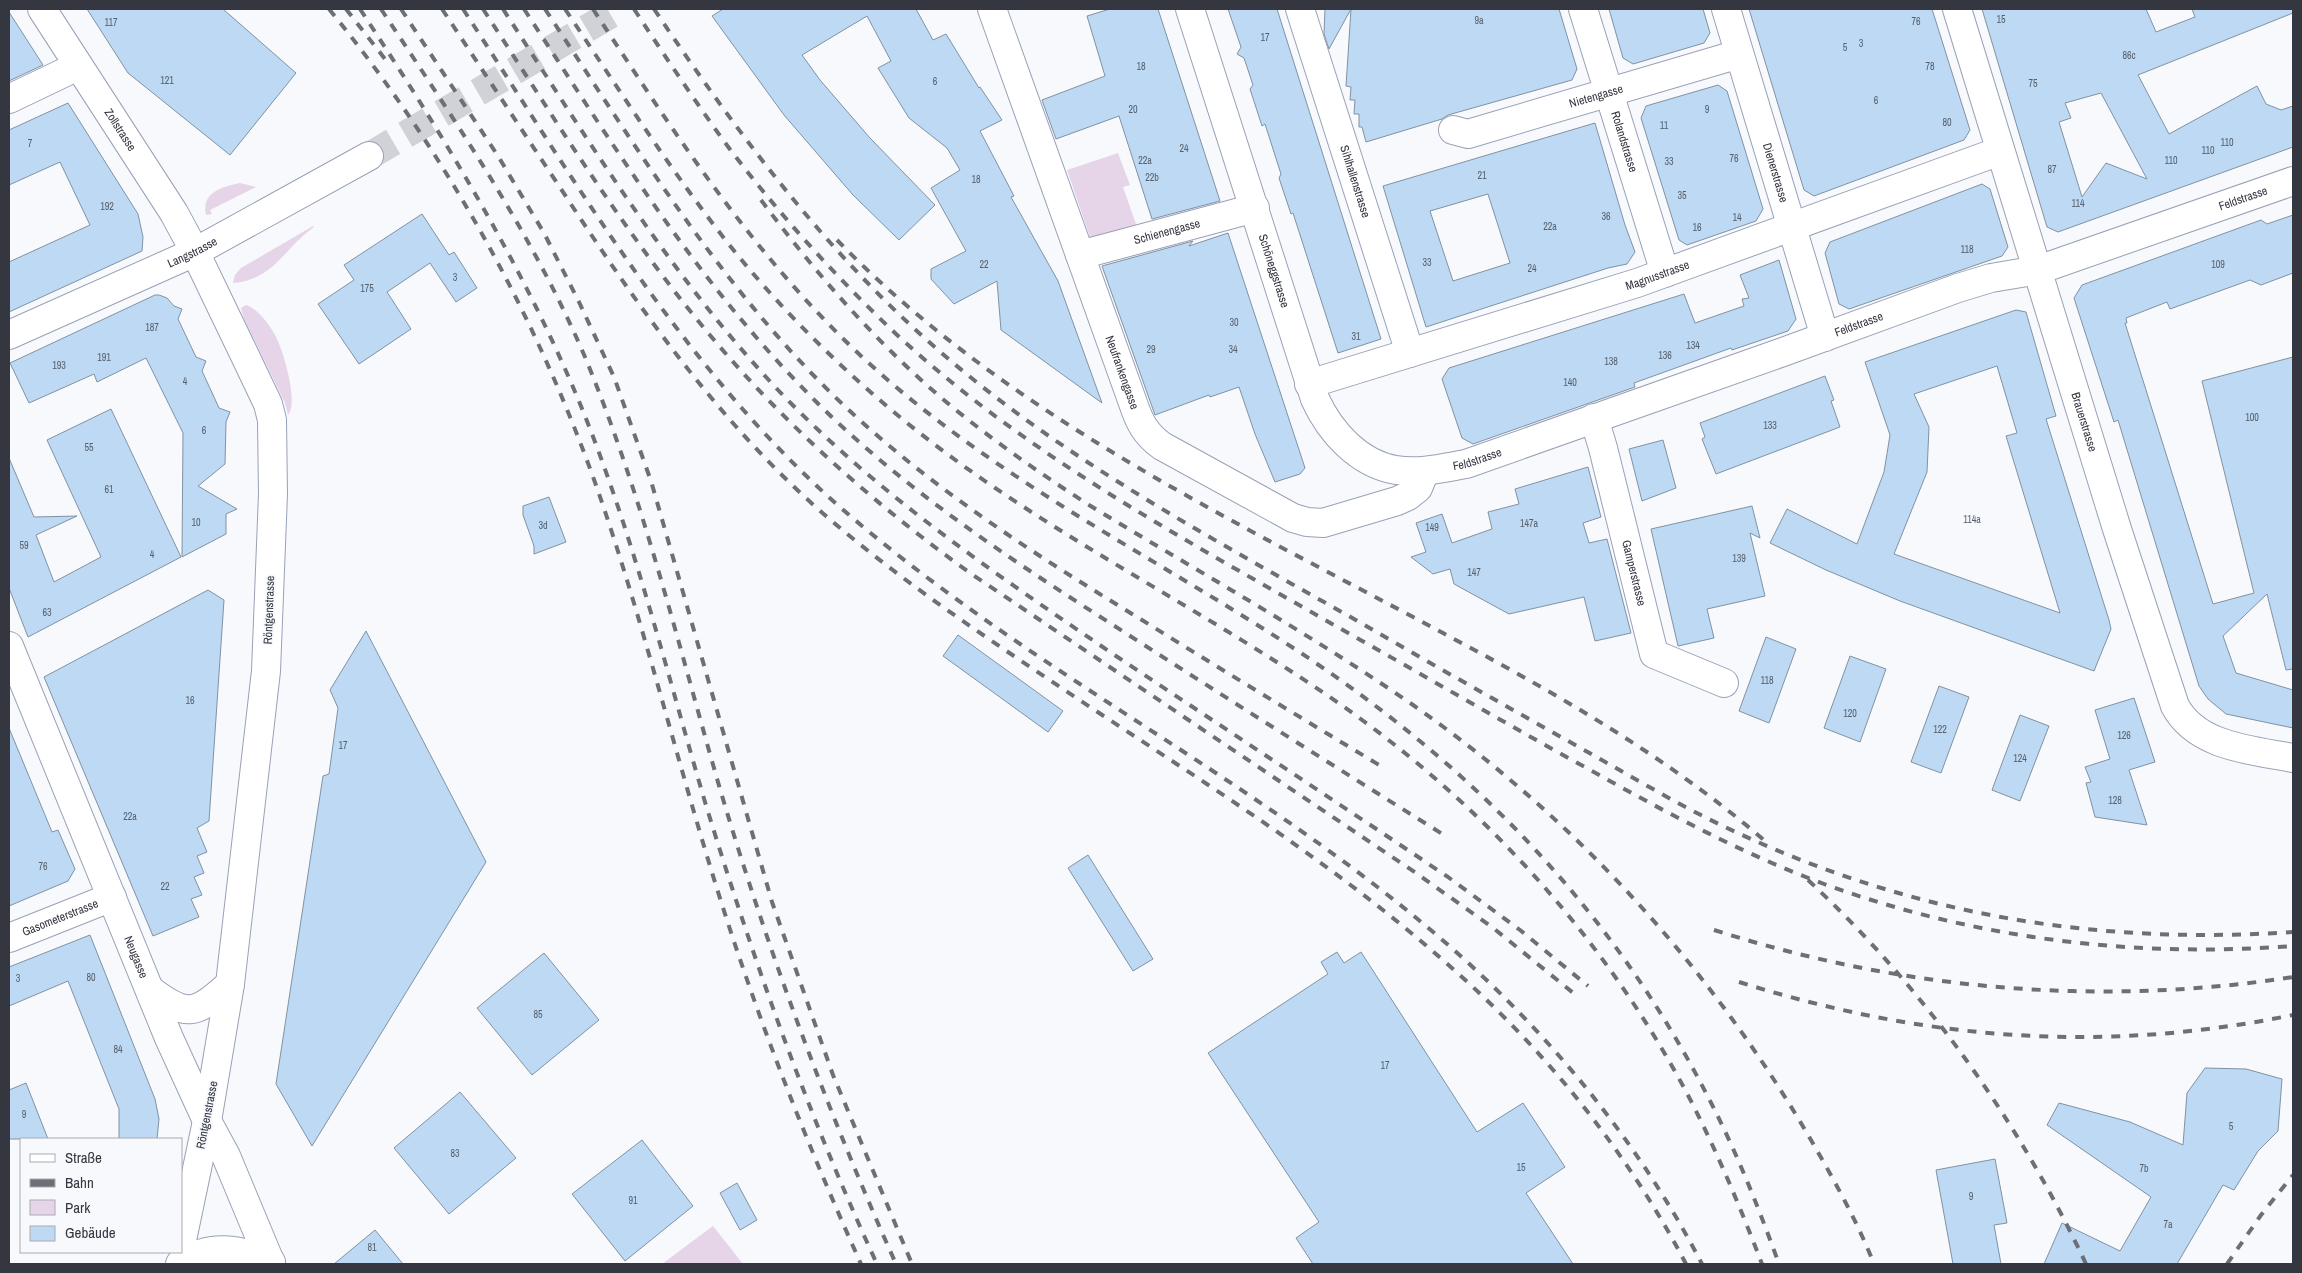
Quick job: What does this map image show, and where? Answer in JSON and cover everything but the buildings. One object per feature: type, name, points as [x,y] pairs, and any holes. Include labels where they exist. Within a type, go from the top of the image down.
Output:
[{"type":"street","name":"Zollstrasse","points":[[42,9],[174,213],[195,252]]},
{"type":"street","name":"Neufrankengasse","points":[[992,9],[1139,421],[1147,434],[1162,446],[1293,518],[1310,523],[1332,521],[1403,498],[1418,488],[1425,470]]},
{"type":"street","name":"Schöneggstrasse","points":[[1190,9],[1255,208],[1309,384],[1322,413],[1330,426],[1353,449],[1366,458],[1395,470],[1425,470]]},
{"type":"street","name":"Sihlhallenstrasse","points":[[1300,9],[1410,353]]},
{"type":"street","name":"Rolandstrasse","points":[[1583,9],[1665,273]]},
{"type":"street","name":"Dienerstrasse","points":[[1726,9],[1825,337]]},
{"type":"street","name":"Brauerstrasse","points":[[1957,9],[2117,530],[2175,706],[2183,719],[2203,735],[2232,744],[2293,758]]},
{"type":"street","name":"Nietengasse","points":[[1453,130],[1468,134],[1739,54]]},
{"type":"street","points":[[9,100],[78,66]]},
{"type":"street","name":"Magnusstrasse","points":[[1309,384],[1665,273],[2000,151]]},
{"type":"street","name":"Langstrasse","points":[[9,335],[195,252],[369,156]]},
{"type":"street","name":"Feldstrasse","points":[[1425,470],[1466,464],[1958,288],[1991,278],[2038,270],[2293,181]]},
{"type":"street","name":"Schienengasse","points":[[1080,256],[1255,208]]},
{"type":"street","name":"Röntgenstrasse","points":[[182,1240],[207,1121],[230,984],[266,671],[273,494],[273,433],[268,404],[195,252]]},
{"type":"street","name":"Gamperstrasse","points":[[1594,418],[1654,654],[1724,683]]},
{"type":"street","name":"Neugasse","points":[[10,651],[169,1038],[207,1121],[226,1156],[271,1263]]},
{"type":"street","name":"Gasometerstrasse","points":[[9,938],[112,897]]},
{"type":"street","points":[[150,990],[168,1004],[184,1010],[198,1009],[230,984]]},
{"type":"street","points":[[179,1264],[191,1256],[210,1250],[230,1249],[271,1263]]},
{"type":"green space","points":[[1118,153],[1130,185],[1123,187],[1137,227],[1091,240],[1067,170]]},
{"type":"green space","points":[[240,183],[256,187],[210,210],[212,214],[206,215],[205,207],[207,201],[214,192],[226,186]]},
{"type":"green space","points":[[313,226],[269,269],[259,276],[233,283],[235,275],[241,268]]},
{"type":"green space","points":[[246,305],[263,317],[278,342],[286,363],[291,388],[291,409],[288,415],[285,403],[244,319],[241,308]]},
{"type":"green space","points":[[713,1226],[743,1264],[662,1264]]},
{"type":"tunnel","points":[[369,156],[620,9]]},
{"type":"railway","points":[[329,9],[371,63],[449,177],[484,237],[546,360],[573,424],[615,541],[709,864],[756,1005],[824,1179],[861,1264]]},
{"type":"railway","points":[[346,9],[385,59]]},
{"type":"railway","points":[[360,9],[423,107],[483,207],[537,310],[585,416],[620,511],[650,608],[705,802],[762,978],[805,1094],[877,1264]]},
{"type":"railway","points":[[381,9],[491,178],[517,222],[564,311],[585,357],[625,463],[642,517],[720,789],[758,910],[800,1030],[846,1148],[896,1264]]},
{"type":"railway","points":[[401,9],[498,156],[544,233],[614,377],[651,481],[772,902],[833,1075],[912,1264]]},
{"type":"railway","points":[[442,9],[590,233],[650,320],[715,403],[787,480],[854,540],[913,585],[1004,650],[1265,823],[1361,893],[1453,969],[1521,1034],[1583,1106],[1612,1144],[1638,1183],[1686,1264]]},
{"type":"railway","points":[[463,9],[550,145],[641,279],[689,344],[740,406],[795,465],[855,520],[925,576],[998,629],[1297,828],[1369,881],[1439,937],[1516,1009],[1586,1088],[1649,1173],[1702,1264]]},
{"type":"railway","points":[[483,9],[591,175],[678,296],[738,368],[832,462],[899,519],[970,573],[1416,873],[1492,927],[1577,996]]},
{"type":"railway","points":[[503,9],[632,206],[701,300],[778,390],[816,428],[898,499],[983,564],[1116,656],[1448,877],[1520,930],[1588,986]]},
{"type":"railway","points":[[524,9],[651,201],[685,248],[756,337],[832,417],[911,485],[994,547],[1244,709],[1444,835]]},
{"type":"railway","points":[[545,9],[674,204],[744,297],[822,384],[858,419],[935,482],[1016,540],[1232,676],[1384,768]]},
{"type":"railway","points":[[565,9],[664,157],[727,242],[786,310],[872,394],[944,452],[995,488],[1100,555],[1260,651],[1370,726],[1426,771],[1479,818],[1528,869],[1574,923],[1617,979],[1656,1039],[1711,1141],[1762,1264]]},
{"type":"railway","points":[[593,9],[660,111],[768,257],[850,346],[896,387],[941,423],[1036,489],[1232,609],[1347,685],[1410,733],[1469,784],[1524,838],[1576,896],[1623,957],[1666,1023],[1706,1093],[1727,1135],[1779,1264]]},
{"type":"railway","points":[[634,9],[729,148],[788,221],[829,267],[895,333],[946,377],[999,419],[1109,494],[1224,562],[1529,736],[1648,802],[1764,860],[1824,884],[1881,903],[1939,919],[1997,931],[2115,946],[2174,949],[2293,946]]},
{"type":"railway","points":[[654,9],[747,141],[815,225],[888,304],[977,382],[1027,421],[1133,491],[1647,786],[1721,825],[1807,862],[1874,886],[1942,904],[2010,919],[2079,928],[2149,934],[2221,935],[2293,932]]},
{"type":"railway","points":[[761,200],[850,309],[899,359],[951,406],[1053,482],[1293,627],[1413,705],[1473,749],[1530,797],[1584,847],[1636,901],[1684,957],[1730,1016],[1772,1077],[1811,1140],[1853,1216],[1874,1264]]},
{"type":"railway","points":[[837,240],[903,302],[974,359],[1048,411],[1124,459],[1203,505],[1569,703],[1650,754],[1690,782],[1765,841]]},
{"type":"railway","points":[[1808,880],[1891,965],[1965,1059],[2031,1159],[2060,1211],[2086,1264]]},
{"type":"railway","points":[[1714,930],[1856,967],[1929,979],[2001,987],[2074,991],[2147,991],[2220,986],[2293,977]]},
{"type":"railway","points":[[1739,982],[1808,1002],[1877,1017],[1945,1028],[2014,1035],[2083,1037],[2152,1034],[2222,1027],[2293,1015]]},
{"type":"railway","points":[[2227,1264],[2261,1215],[2293,1175]]}]
